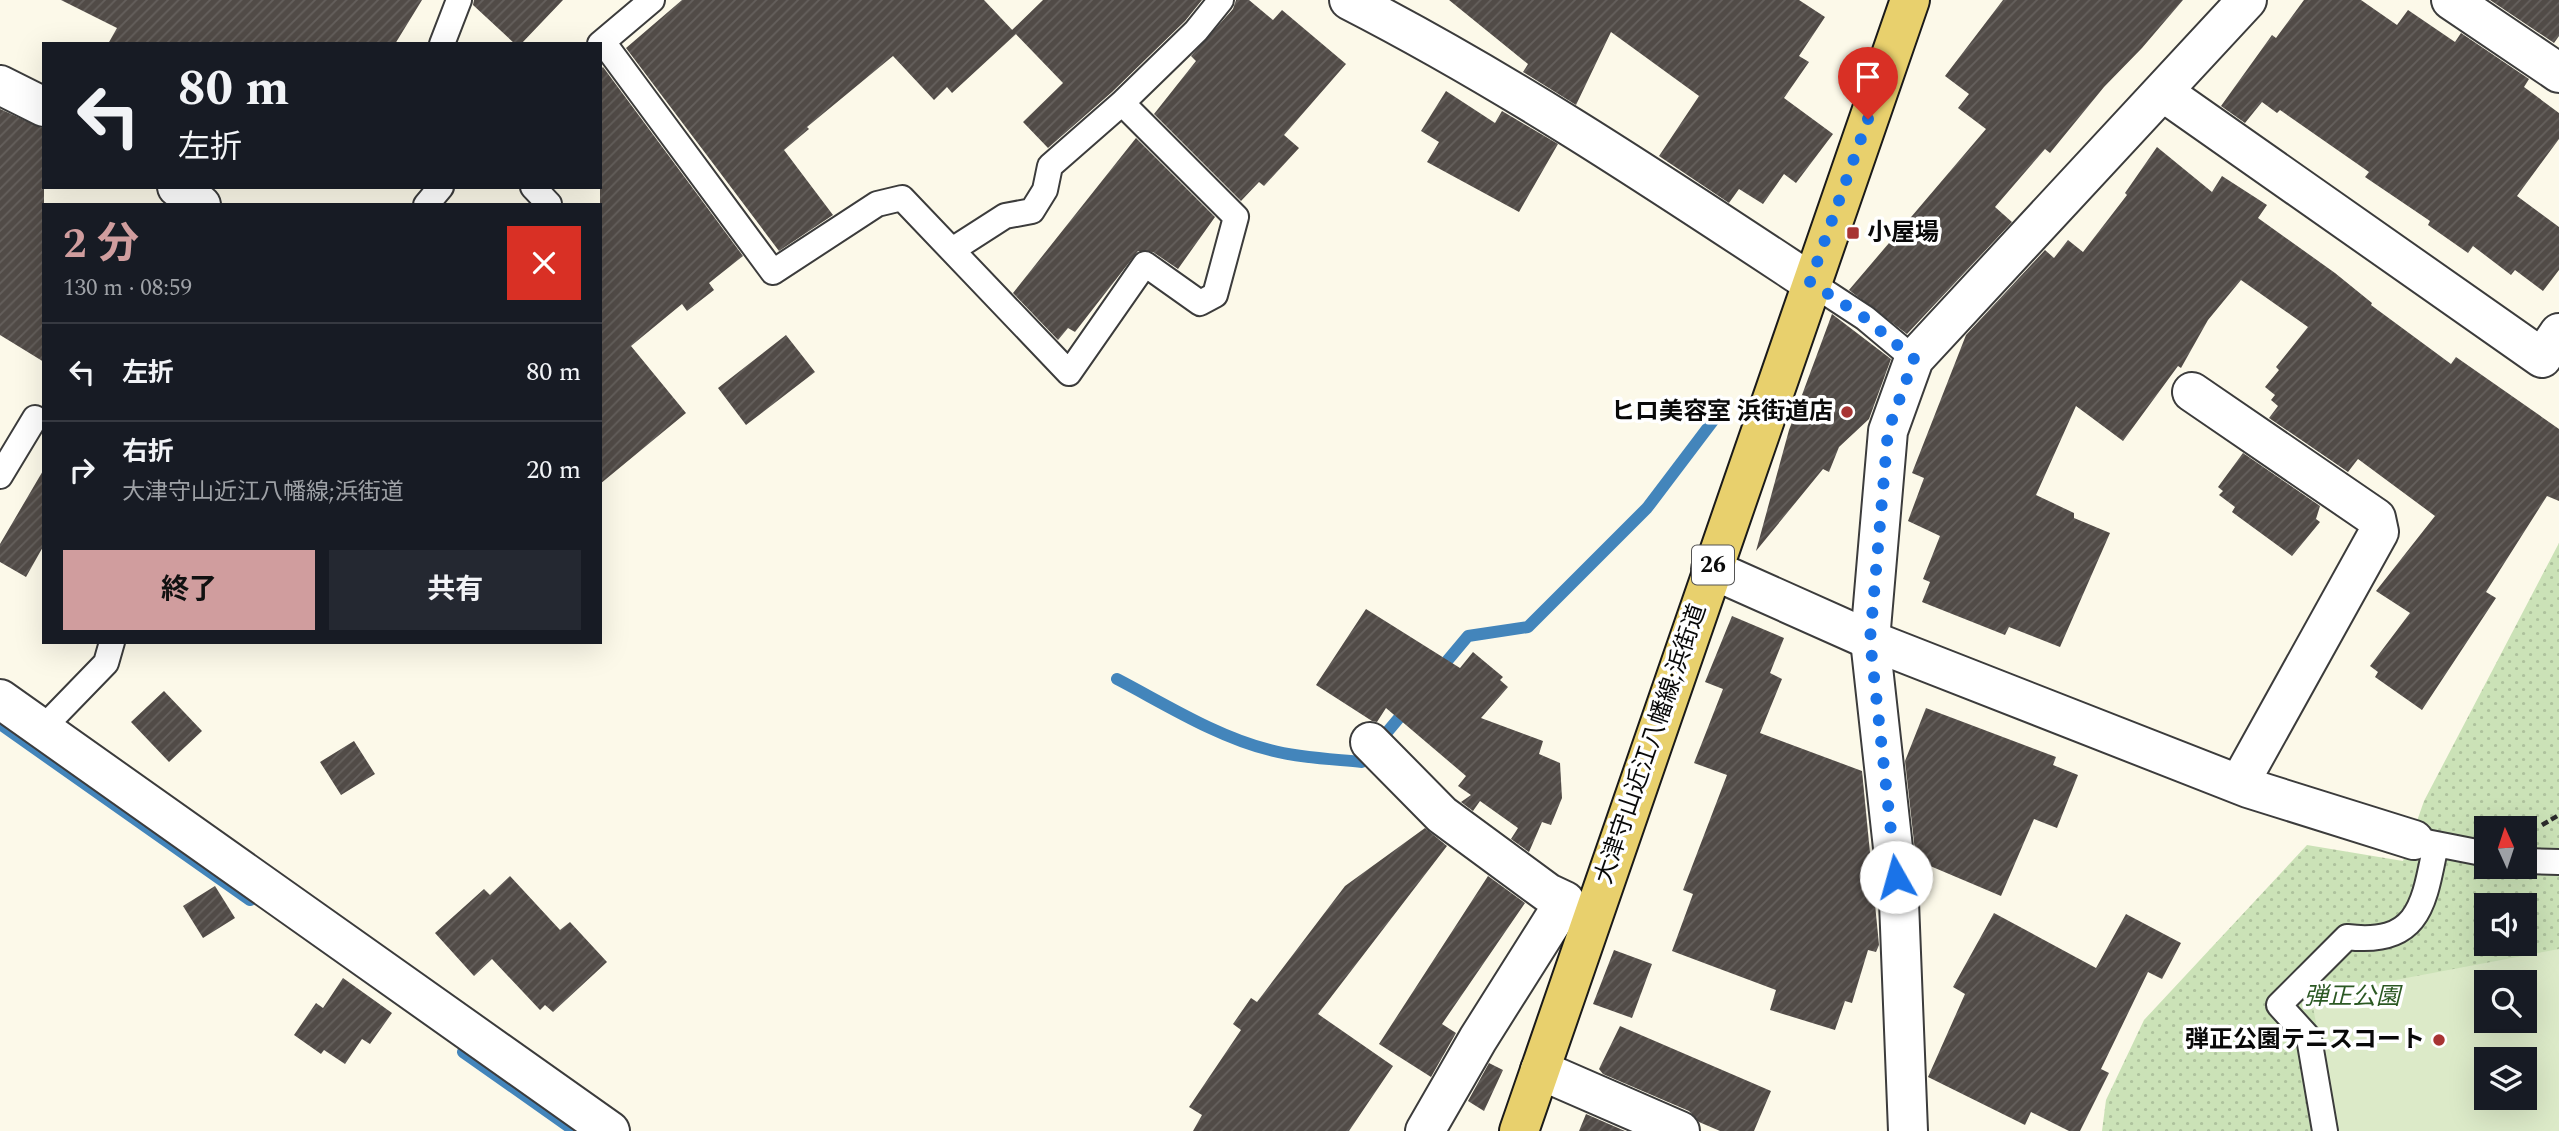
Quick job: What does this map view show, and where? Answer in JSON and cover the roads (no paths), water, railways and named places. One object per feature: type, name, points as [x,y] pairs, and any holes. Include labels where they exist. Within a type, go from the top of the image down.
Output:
[{"type":"main road","name":"大津守山近江八幡線;浜街道","points":[[1519,1131],[1540,1070],[1580,904],[1711,569],[1910,0]]},
{"type":"street","points":[[1349,0],[1436,45],[1649,176],[1810,282]]},
{"type":"street","points":[[1908,1131],[1899,902],[1870,640],[1888,431],[1914,359],[2247,0]]},
{"type":"street","points":[[2451,0],[2559,73]]},
{"type":"street","points":[[0,85],[42,106]]},
{"type":"street","points":[[2163,92],[2542,358],[2559,333]]},
{"type":"street","points":[[180,189],[198,203]]},
{"type":"street","points":[[2192,392],[2376,518],[2379,532],[2239,784]]},
{"type":"street","points":[[1711,569],[1870,640],[2239,784],[2425,842]]},
{"type":"street","points":[[0,699],[610,1131]]},
{"type":"street","points":[[1370,742],[1442,815],[1548,893],[1580,904],[1478,1039],[1425,1131]]},
{"type":"street","points":[[1540,1070],[1680,1131]]},
{"type":"lane","points":[[443,42],[459,0]]},
{"type":"lane","points":[[652,0],[602,43],[773,272],[877,204],[902,198],[1069,373],[1145,264],[1200,303],[1215,295],[1237,217],[1122,103]]},
{"type":"lane","points":[[952,250],[1005,216],[1032,211],[1045,190],[1051,166],[1196,32],[1221,0]]},
{"type":"lane","points":[[428,203],[439,189]]},
{"type":"lane","points":[[535,189],[548,203]]},
{"type":"lane","points":[[1810,282],[1865,318],[1914,359]]},
{"type":"lane","points":[[0,476],[35,418]]},
{"type":"lane","points":[[41,730],[106,663],[111,644]]},
{"type":"lane","points":[[2325,1131],[2309,1038],[2278,1005],[2347,937],[2383,938],[2400,931],[2415,918],[2424,904],[2425,842],[2474,851]]},
{"type":"lane","points":[[2538,861],[2559,862]]},
{"type":"waterway","points":[[1437,673],[1468,636],[1528,627],[1647,508],[1722,409]]},
{"type":"waterway","points":[[1117,679],[1230,737],[1281,753],[1304,757],[1362,762],[1409,706]]},
{"type":"waterway","points":[[0,724],[250,900]]},
{"type":"waterway","points":[[463,1052],[575,1131]]},
{"type":"place","name":"小屋場","points":[[1853,233]]},
{"type":"place","name":"ヒロ美容室 浜街道店","points":[[1847,412]]},
{"type":"place","name":"弾正公園テニスコート","points":[[2439,1040]]},
{"type":"park label","name":"弾正公園","points":[[2352,997]]}]
